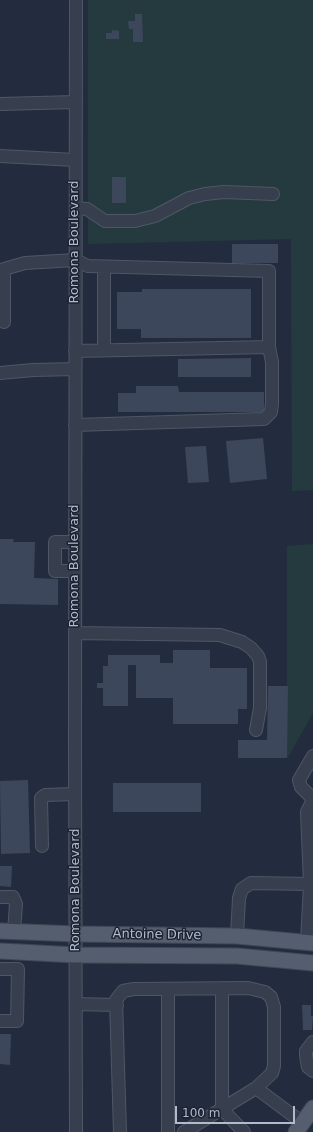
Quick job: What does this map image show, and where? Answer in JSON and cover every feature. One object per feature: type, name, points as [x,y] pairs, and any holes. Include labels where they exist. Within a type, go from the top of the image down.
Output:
[{"type":"main road","name":"Antoine Drive","points":[[7,932],[237,936],[310,942]]},
{"type":"main road","points":[[237,936],[237,956]]},
{"type":"main road","name":"Antoine Drive","points":[[0,951],[76,955],[237,956],[313,963]]},
{"type":"main road","points":[[300,1127],[313,1108]]},
{"type":"street","name":"Romona Boulevard","points":[[76,0],[76,1132]]},
{"type":"street","points":[[0,104],[76,102]]},
{"type":"street","points":[[0,156],[75,160]]},
{"type":"street","points":[[76,208],[87,209],[105,221],[134,221],[156,216],[189,198],[205,194],[224,192],[273,194]]},
{"type":"street","points":[[4,322],[4,269],[25,263],[75,260],[88,266],[104,267],[270,271],[269,348],[272,362],[272,403],[271,412],[264,419],[75,424]]},
{"type":"street","points":[[104,267],[104,350]]},
{"type":"street","points":[[75,351],[269,348]]},
{"type":"street","points":[[0,373],[33,370],[75,369]]},
{"type":"street","points":[[75,542],[55,542],[55,571],[75,571]]},
{"type":"street","points":[[75,633],[220,635],[242,642],[251,648],[258,656],[260,662],[260,708],[256,730]]},
{"type":"street","points":[[310,942],[312,884],[307,812],[313,800],[301,787],[299,780],[313,756]]},
{"type":"street","points":[[42,846],[41,798],[45,795],[75,794]]},
{"type":"street","points":[[237,936],[239,898],[242,889],[251,883],[312,884]]},
{"type":"street","points":[[0,897],[12,897],[16,904],[7,932]]},
{"type":"street","points":[[0,969],[18,969],[17,1021],[0,1021]]},
{"type":"street","points":[[222,988],[222,1109],[244,1132]]},
{"type":"street","points":[[120,1132],[116,1000],[123,991],[134,989],[248,988],[265,992],[272,997],[274,1007],[274,1066],[267,1078],[256,1088],[184,1132]]},
{"type":"street","points":[[168,989],[168,1132]]},
{"type":"street","points":[[76,1004],[117,1005]]},
{"type":"street","points":[[313,1042],[306,1051],[310,1060],[308,1066],[313,1071]]},
{"type":"street","points":[[256,1088],[300,1127]]},
{"type":"green space","points":[[88,0],[313,0],[313,490],[292,491],[291,239],[88,244]]},
{"type":"green space","points":[[313,544],[313,713],[287,759],[287,546]]},
{"type":"building","points":[[135,14],[142,14],[143,42],[133,42],[133,29],[129,29],[128,21],[135,21]]},
{"type":"building","points":[[112,30],[119,31],[119,39],[106,39],[106,33],[112,33]]},
{"type":"building","points":[[112,177],[126,177],[126,203],[112,203]]},
{"type":"building","points":[[232,244],[278,244],[278,263],[232,263]]},
{"type":"building","points":[[142,289],[251,289],[251,338],[141,338],[141,329],[117,329],[117,292],[142,292]]},
{"type":"building","points":[[251,358],[251,377],[178,377],[178,359]]},
{"type":"building","points":[[136,386],[178,386],[179,392],[264,392],[264,412],[118,412],[118,393],[136,393]]},
{"type":"building","points":[[263,438],[267,479],[230,483],[226,441]]},
{"type":"building","points":[[206,446],[209,482],[188,483],[185,447]]},
{"type":"building","points":[[0,539],[14,539],[13,542],[35,542],[34,578],[58,579],[58,605],[0,604]]},
{"type":"building","points":[[173,650],[210,650],[210,668],[247,668],[247,709],[238,709],[238,724],[173,724],[173,698],[136,698],[136,665],[128,665],[128,706],[103,706],[103,688],[97,688],[97,683],[103,683],[103,666],[108,666],[108,655],[160,655],[160,663],[173,663]]},
{"type":"building","points":[[268,686],[288,686],[287,758],[238,758],[238,740],[267,740]]},
{"type":"building","points":[[28,780],[30,853],[1,854],[0,781]]},
{"type":"building","points":[[113,783],[201,783],[201,812],[113,812]]},
{"type":"building","points":[[0,866],[12,866],[11,887],[0,886]]},
{"type":"building","points":[[302,1005],[311,1005],[311,1016],[313,1016],[312,1030],[303,1030]]},
{"type":"building","points":[[0,1034],[11,1034],[10,1065],[0,1064]]}]
